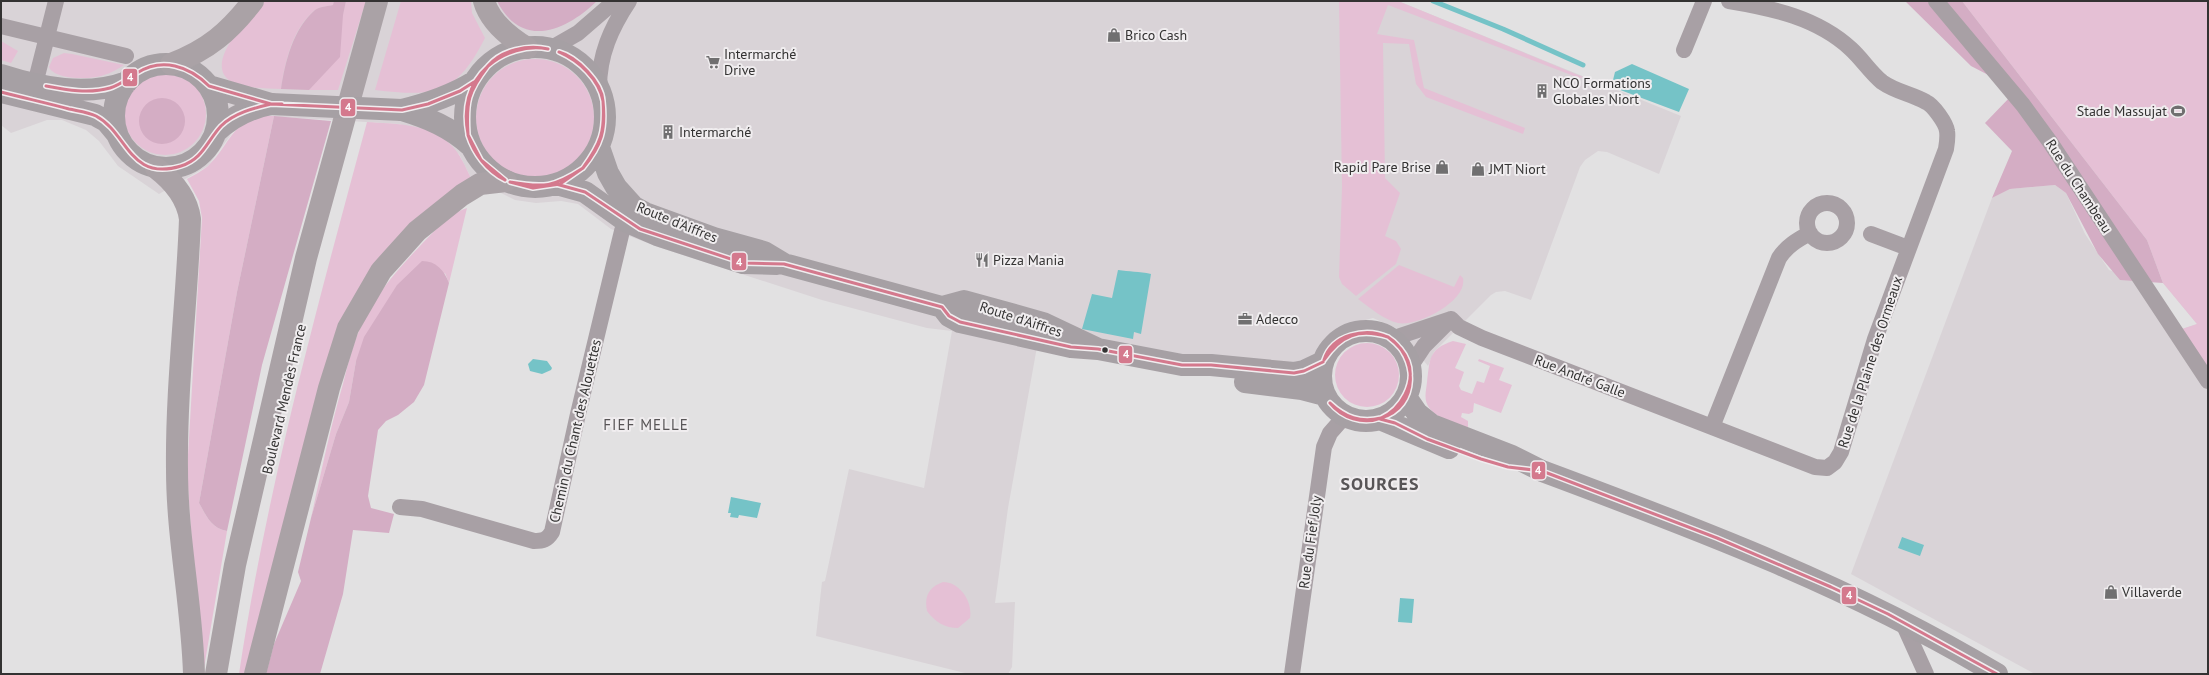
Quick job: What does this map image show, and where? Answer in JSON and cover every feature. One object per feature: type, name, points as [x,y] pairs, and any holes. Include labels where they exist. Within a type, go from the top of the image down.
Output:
[{"type":"main road","points":[[1,92],[111,88],[127,82],[142,70],[152,66],[171,64],[198,53],[212,44],[239,19],[253,1]]},
{"type":"main road","points":[[348,126],[377,1]]},
{"type":"main road","points":[[348,126],[388,1]]},
{"type":"main road","points":[[484,1],[494,20],[514,39],[527,48]]},
{"type":"main road","points":[[208,86],[271,104],[402,110],[428,104],[460,91],[474,82],[496,60],[511,52],[527,48],[550,49],[566,54],[579,62],[591,74],[599,88],[604,103],[606,119],[599,147],[590,161],[580,171],[556,184],[530,188],[506,181],[485,166],[471,146],[458,134],[441,124],[402,110]]},
{"type":"main road","points":[[171,64],[192,71],[208,86],[217,108],[216,132]]},
{"type":"main road","points":[[1,75],[34,92],[95,115],[106,121],[116,133],[122,146],[131,156],[156,168],[174,184],[188,209],[190,219],[177,470],[180,525],[191,615],[194,674]]},
{"type":"main road","points":[[116,133],[114,111],[116,100],[127,82]]},
{"type":"main road","points":[[471,146],[466,131],[465,116],[467,100],[474,82]]},
{"type":"main road","points":[[156,168],[175,167],[193,161],[210,143],[216,132],[229,120],[256,107],[271,104]]},
{"type":"main road","name":"Boulevard Mendès France","points":[[216,674],[235,565],[302,273],[348,126]]},
{"type":"main road","name":"Boulevard Mendès France","points":[[228,674],[246,568],[275,434],[348,126]]},
{"type":"main road","name":"Route d'Aiffres","points":[[599,147],[608,172],[616,187],[634,207],[645,213],[714,238],[764,252],[784,264]]},
{"type":"main road","points":[[255,674],[329,388],[348,328],[382,271],[417,231],[462,195],[480,184],[506,181]]},
{"type":"main road","name":"Route d'Aiffres","points":[[556,184],[585,192],[627,222],[657,235],[743,263],[784,264],[942,307],[964,301],[1043,323],[1098,349],[1182,365],[1226,378],[1280,388],[1302,389],[1325,395]]},
{"type":"main road","points":[[1380,419],[1395,410],[1406,397],[1411,377],[1406,356],[1391,339],[1368,331],[1348,335],[1331,347],[1323,362],[1322,384],[1325,395],[1331,404],[1345,416],[1358,420],[1380,419],[1395,423],[1427,439],[1508,468],[1542,471]]},
{"type":"main road","name":"Route d'Aiffres","points":[[1182,365],[1211,365],[1294,373],[1304,371],[1323,362]]},
{"type":"main road","points":[[1406,397],[1417,413],[1432,425],[1512,456],[1542,471],[1784,565],[1902,621],[1997,674]]},
{"type":"street","points":[[34,92],[56,1]]},
{"type":"street","points":[[550,49],[578,33],[615,1]]},
{"type":"street","points":[[599,88],[599,71],[602,55],[617,18],[628,1]]},
{"type":"street","points":[[1684,50],[1704,1]]},
{"type":"street","name":"Rue de la Plaine des Ormeaux","points":[[1728,1],[1766,7],[1805,20],[1825,30],[1852,49],[1867,68],[1883,82],[1904,93],[1928,102],[1942,120],[1947,130],[1946,149],[1875,339],[1849,430],[1835,462],[1826,468],[1815,467],[1778,452]]},
{"type":"street","name":"Rue du Chambeau","points":[[1936,1],[2023,105],[2050,142],[2208,381]]},
{"type":"street","points":[[1,26],[126,56]]},
{"type":"street","name":"Chemin du Chant des Alouettes","points":[[400,507],[422,509],[534,541],[543,541],[549,537],[552,532],[578,414],[621,238],[627,222]]},
{"type":"street","points":[[1712,427],[1779,258],[1784,249],[1794,241],[1810,233]]},
{"type":"street","points":[[1871,234],[1908,248]]},
{"type":"street","points":[[1391,339],[1451,319]]},
{"type":"street","points":[[1410,368],[1424,346],[1451,319]]},
{"type":"street","name":"Rue André Galle","points":[[1451,319],[1459,327],[1482,338],[1778,452]]},
{"type":"street","name":"Rue du Fief Joly","points":[[1292,674],[1324,447],[1330,433],[1345,416]]},
{"type":"street","points":[[1902,621],[1926,674]]},
{"type":"shaded area","points":[[1,1],[1398,1],[1681,116],[1659,174],[1607,152],[1598,151],[1585,160],[1580,167],[1531,300],[1505,291],[1496,292],[1491,295],[1434,352],[1428,366],[1398,329],[1373,318],[1342,326],[1321,345],[1311,360],[1295,364],[1157,352],[1040,330],[1008,508],[995,603],[1015,602],[1012,667],[1008,674],[969,674],[816,636],[822,582],[825,581],[849,469],[924,488],[952,331],[927,328],[822,300],[658,247],[611,229],[578,204],[561,201],[536,203],[515,200],[471,178],[459,154],[400,124],[264,116],[233,132],[208,166],[159,194],[118,166],[99,141],[86,130],[62,120],[47,120],[11,133],[1,125]]},
{"type":"shaded area","points":[[263,1],[334,1],[333,5],[321,7],[315,10],[307,18],[295,36],[287,57],[281,89],[250,87],[232,82],[224,74],[222,65],[224,53],[231,42],[248,18]]},
{"type":"shaded area","points":[[334,1],[346,1],[343,15],[340,57],[309,90],[281,89],[291,46],[301,27],[315,10],[321,7],[333,5]]},
{"type":"shaded area","points":[[346,1],[366,1],[338,90],[309,90],[322,71],[332,48]]},
{"type":"shaded area","points":[[401,1],[471,1],[472,13],[485,38],[464,71],[442,88],[429,92],[413,93],[375,90]]},
{"type":"shaded area","points":[[497,1],[597,1],[572,21],[545,31],[531,30],[519,26],[507,16]]},
{"type":"shaded area","points":[[1339,1],[1398,1],[1583,77],[1579,78],[1388,5],[1377,34],[1414,40],[1424,88],[1525,128],[1523,134],[1426,97],[1416,84],[1409,44],[1383,43],[1385,178],[1400,193],[1385,236],[1396,241],[1401,249],[1396,264],[1356,296],[1342,284],[1339,277],[1342,187]]},
{"type":"shaded area","points":[[1905,1],[1962,1],[2147,240],[2163,283],[2120,280],[2098,254],[2066,193],[2055,185],[2010,189],[1992,198],[2012,151],[1985,123],[2011,96],[1996,79],[1971,66]]},
{"type":"shaded area","points":[[1962,1],[2208,1],[2208,370],[2179,330],[2197,324],[2163,283],[2147,240]]},
{"type":"shaded area","points":[[1,41],[18,51],[11,63],[1,60]]},
{"type":"shaded area","points":[[64,53],[124,65],[112,72],[98,77],[65,77],[52,71],[49,67],[53,58]]},
{"type":"shaded area","points":[[535,59],[558,63],[577,76],[590,95],[594,118],[590,141],[577,160],[558,173],[535,177],[512,173],[493,160],[480,141],[476,118],[480,95],[493,76],[512,63]]},
{"type":"shaded area","points":[[165,73],[181,76],[194,85],[203,98],[206,114],[203,130],[194,143],[181,152],[165,155],[149,152],[136,143],[127,130],[124,114],[127,98],[136,85],[149,76]]},
{"type":"shaded area","points":[[158,98],[166,98],[175,102],[181,108],[185,121],[181,134],[175,140],[166,144],[158,144],[149,140],[143,134],[139,125],[139,117],[143,108],[149,102]]},
{"type":"shaded area","points":[[264,116],[274,116],[237,292],[199,503],[213,525],[227,531],[203,674],[201,674],[187,472],[202,218],[199,201],[187,179],[208,166],[216,158],[231,136],[243,125]]},
{"type":"shaded area","points":[[274,116],[331,121],[262,365],[227,531],[213,525],[199,503],[237,292]]},
{"type":"shaded area","points":[[367,122],[400,124],[422,128],[442,137],[457,151],[471,178],[378,264],[245,674],[239,674],[264,534],[295,396]]},
{"type":"shaded area","points":[[2055,185],[2066,193],[2085,234],[2109,270],[2147,282],[2179,330],[2197,324],[2163,283],[2208,220],[2208,674],[2035,674],[1851,574],[1992,198],[2010,189]]},
{"type":"shaded area","points":[[467,208],[449,283],[445,273],[356,361],[349,402],[336,434],[311,518],[338,401],[351,354],[362,324],[374,302],[388,282],[420,246],[447,219]]},
{"type":"shaded area","points":[[422,261],[427,261],[439,267],[445,274],[449,283],[424,385],[414,402],[398,415],[386,421],[378,430],[368,496],[371,508],[394,514],[389,533],[353,530],[343,594],[320,674],[266,674],[274,644],[301,581],[298,572],[311,518],[336,434],[349,402],[356,361],[364,337],[397,285]]},
{"type":"shaded area","points":[[1399,265],[1454,287],[1460,275],[1463,278],[1462,287],[1458,295],[1440,311],[1417,321],[1398,323],[1377,313],[1358,299]]},
{"type":"shaded area","points":[[1453,341],[1466,344],[1455,368],[1464,372],[1459,386],[1461,390],[1472,394],[1477,381],[1484,383],[1490,366],[1478,361],[1479,359],[1504,368],[1499,380],[1512,385],[1501,413],[1474,403],[1473,412],[1469,414],[1462,413],[1461,417],[1468,421],[1468,429],[1433,413],[1426,402],[1429,367],[1432,356],[1439,348]]},
{"type":"shaded area","points":[[1361,343],[1373,343],[1390,352],[1397,363],[1399,375],[1397,387],[1390,398],[1373,407],[1361,407],[1349,402],[1340,393],[1335,381],[1335,369],[1340,357],[1349,348]]},
{"type":"shaded area","points":[[943,582],[955,585],[960,589],[969,606],[970,618],[958,628],[941,624],[927,611],[926,601],[931,589]]},
{"type":"water","points":[[1632,64],[1689,89],[1679,112],[1615,88],[1613,80],[1615,72]]},
{"type":"water","points":[[1118,270],[1151,274],[1141,334],[1134,332],[1133,339],[1082,329],[1092,294],[1112,298]]},
{"type":"water","points":[[533,359],[547,361],[552,368],[551,370],[542,374],[530,371],[528,364]]},
{"type":"water","points":[[731,497],[761,503],[757,518],[739,515],[738,518],[730,517],[731,513],[728,513]]},
{"type":"water","points":[[1902,537],[1924,545],[1920,556],[1898,548]]},
{"type":"water","points":[[1400,598],[1414,599],[1412,623],[1398,622]]},
{"type":"waterway","points":[[1433,1],[1503,29],[1583,65]]},
{"type":"transit line","name":"4","points":[[488,66],[493,60],[507,52],[532,47],[548,49]]},
{"type":"transit line","name":"4","points":[[488,66],[508,53],[532,48],[548,49]]},
{"type":"transit line","name":"4","points":[[559,52],[573,59],[587,71],[598,86],[602,94],[603,101]]},
{"type":"transit line","name":"4","points":[[559,52],[574,60],[593,78],[601,93],[603,101]]},
{"type":"transit line","name":"4","points":[[46,86],[78,91],[102,90],[117,85],[146,68],[156,65],[175,66],[184,69],[193,73],[209,86]]},
{"type":"transit line","name":"4","points":[[468,134],[466,115],[469,97],[476,81],[488,66]]},
{"type":"transit line","name":"4","points":[[468,134],[467,114],[472,91],[488,66]]},
{"type":"transit line","name":"4","points":[[1,92],[96,116],[107,124],[140,162],[150,167],[164,169],[181,166],[195,159],[226,121],[238,114],[258,107],[271,104],[402,110],[428,104],[460,91],[474,82]]},
{"type":"transit line","name":"4","points":[[209,86],[271,104],[282,104]]},
{"type":"transit line","name":"4","points":[[583,168],[598,144],[603,121],[603,101]]},
{"type":"transit line","name":"4","points":[[583,168],[595,152],[601,137],[604,120],[603,101]]},
{"type":"transit line","name":"4","points":[[468,135],[481,160],[505,180]]},
{"type":"transit line","name":"4","points":[[468,135],[474,149],[482,161],[492,172],[505,180]]},
{"type":"transit line","name":"4","points":[[510,182],[532,185],[548,184],[564,179],[583,168]]},
{"type":"transit line","name":"4","points":[[510,182],[533,188],[560,184],[583,168]]},
{"type":"transit line","name":"4","points":[[556,184],[585,192],[640,229],[743,263],[784,264],[942,307],[949,316],[960,322],[1071,347],[1098,349],[1182,365],[1211,365],[1294,373],[1304,371],[1323,362]]},
{"type":"transit line","name":"4","points":[[1324,360],[1330,351],[1344,339],[1352,336],[1368,333],[1388,337]]},
{"type":"transit line","name":"4","points":[[1324,360],[1328,351],[1334,344],[1351,335],[1370,333],[1388,337]]},
{"type":"transit line","name":"4","points":[[1381,418],[1388,414],[1400,402],[1405,394],[1410,378],[1410,369],[1404,353],[1400,347],[1388,337]]},
{"type":"transit line","name":"4","points":[[1381,418],[1394,412],[1403,403],[1408,393],[1410,380],[1409,368],[1405,356],[1398,345],[1388,337]]},
{"type":"transit line","name":"4","points":[[1330,403],[1341,412],[1353,418],[1366,420],[1381,418]]},
{"type":"transit line","name":"4","points":[[1330,403],[1340,413],[1353,419],[1367,421],[1381,418]]},
{"type":"transit line","name":"4","points":[[1380,419],[1395,423],[1427,439],[1481,459],[1508,467],[1542,471],[1717,538],[1831,587],[1888,614],[1997,674]]},
{"type":"place","name":"Brico Cash","points":[[1114,35]]},
{"type":"place","name":"Intermarché Drive","points":[[713,62]]},
{"type":"place","name":"NCO Formations Globales Niort","points":[[1542,91]]},
{"type":"place","name":"Stade Massujat","points":[[2178,111]]},
{"type":"place","name":"Intermarché","points":[[668,132]]},
{"type":"place","name":"Rapid Pare Brise","points":[[1442,167]]},
{"type":"place","name":"JMT Niort","points":[[1478,169]]},
{"type":"place","name":"Pizza Mania","points":[[982,260]]},
{"type":"place","name":"Adecco","points":[[1245,319]]},
{"type":"place","name":"Villaverde","points":[[2111,592]]},
{"type":"district","name":"FIEF MELLE","points":[[646,425]]},
{"type":"district","name":"SOURCES","points":[[1380,484]]}]
